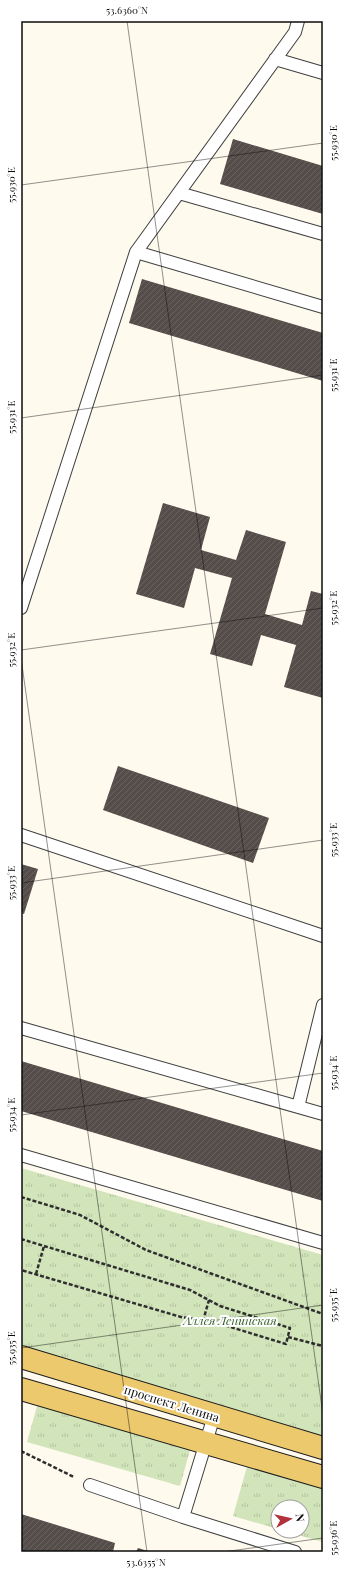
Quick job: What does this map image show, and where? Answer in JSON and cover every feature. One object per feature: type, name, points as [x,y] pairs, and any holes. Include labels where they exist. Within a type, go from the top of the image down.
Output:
[{"type":"main road","name":"проспект Ленина","points":[[21,1357],[323,1448]]},
{"type":"main road","points":[[21,1389],[323,1477]]},
{"type":"lane","points":[[21,608],[136,252],[294,32],[298,21]]},
{"type":"lane","points":[[275,59],[323,73]]},
{"type":"lane","points":[[179,192],[323,234]]},
{"type":"lane","points":[[136,252],[323,308]]},
{"type":"lane","points":[[21,834],[323,936]]},
{"type":"lane","points":[[298,1107],[323,1005]]},
{"type":"lane","points":[[21,1028],[323,1114]]},
{"type":"lane","points":[[21,1154],[323,1243]]},
{"type":"lane","points":[[183,1517],[214,1416]]},
{"type":"lane","points":[[90,1485],[183,1517],[295,1552]]},
{"type":"path","points":[[21,1197],[80,1215],[146,1250],[323,1314]]},
{"type":"path","points":[[21,1239],[190,1290],[220,1306],[290,1328],[288,1337],[286,1344],[214,1322],[181,1317],[21,1270]]},
{"type":"path","points":[[36,1274],[44,1246]]},
{"type":"path","points":[[203,1320],[209,1300]]},
{"type":"path","points":[[288,1337],[323,1346]]},
{"type":"path","points":[[21,1451],[90,1485]]},
{"type":"green space","name":"Аллея Ленинская","points":[[21,1168],[323,1255],[323,1441],[21,1349]]},
{"type":"green space","points":[[39,1399],[192,1443],[180,1486],[27,1442]]},
{"type":"green space","points":[[248,1463],[323,1485],[323,1542],[310,1538],[310,1499],[270,1499],[270,1527],[233,1516]]},
{"type":"building","points":[[233,139],[323,166],[323,214],[220,184]]},
{"type":"building","points":[[142,279],[323,333],[323,381],[129,323]]},
{"type":"building","points":[[163,503],[210,517],[201,550],[236,560],[246,530],[286,542],[265,614],[302,625],[311,591],[323,594],[323,698],[284,687],[296,645],[261,635],[252,666],[210,654],[232,578],[195,568],[184,608],[136,594]]},
{"type":"building","points":[[118,766],[269,818],[253,863],[103,810]]},
{"type":"building","points":[[21,864],[38,869],[24,914],[21,913]]},
{"type":"building","points":[[21,1061],[323,1151],[323,1201],[21,1111]]},
{"type":"building","points":[[21,1514],[115,1543],[113,1552],[21,1552]]},
{"type":"building","points":[[138,1548],[151,1552],[136,1552]]}]
